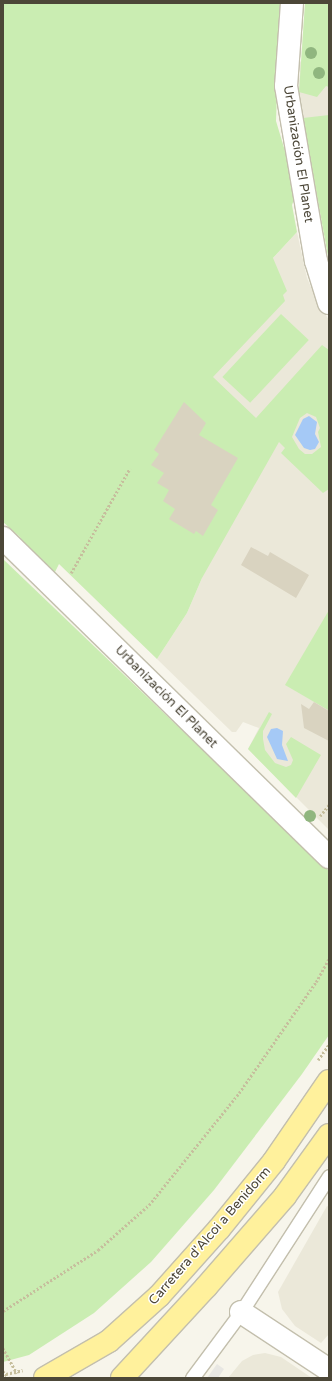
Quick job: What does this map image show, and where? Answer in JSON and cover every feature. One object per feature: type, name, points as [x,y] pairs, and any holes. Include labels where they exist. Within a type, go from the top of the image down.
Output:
[{"type":"main road","name":"Carretera d'Alcoi a Benidorm","points":[[37,1373],[109,1341],[159,1296],[261,1177],[322,1074]]},
{"type":"main road","points":[[122,1378],[185,1311],[285,1196],[329,1135]]},
{"type":"street","name":"Urbanización El Planet","points":[[292,3],[286,86],[316,261],[329,303]]},
{"type":"street","name":"Urbanización El Planet","points":[[3,538],[329,857]]},
{"type":"street","points":[[240,1312],[329,1370]]},
{"type":"lane","points":[[192,1378],[240,1312],[329,1176]]},
{"type":"path","points":[[59,592],[130,468]]},
{"type":"path","points":[[3,1311],[98,1250],[150,1205],[239,1093],[316,982],[329,959]]},
{"type":"path","points":[[322,1074],[329,1044]]},
{"type":"path","points":[[3,1348],[17,1373]]},
{"type":"path","points":[[3,1371],[9,1378]]},
{"type":"path","points":[[6,1374],[37,1373]]},
{"type":"shaded area","points":[[329,35],[329,175],[312,178],[299,96],[300,62]]},
{"type":"shaded area","points":[[297,232],[307,278],[318,303],[329,320],[329,830],[248,749],[259,728],[243,722],[236,732],[232,732],[157,659],[187,613],[202,578],[184,355]]},
{"type":"shaded area","points":[[327,1206],[329,1207],[329,1334],[321,1343],[295,1326],[282,1309],[278,1292]]},
{"type":"shaded area","points":[[265,1353],[281,1357],[312,1378],[228,1378],[242,1361],[253,1355]]},
{"type":"shaded area","points":[[217,1364],[224,1369],[218,1378],[207,1378]]},
{"type":"green space","points":[[3,3],[280,3],[276,121],[297,191],[292,205],[297,232],[273,258],[287,291],[283,295],[285,301],[213,377],[256,418],[322,345],[329,350],[329,489],[323,493],[281,453],[285,448],[279,442],[202,578],[187,613],[157,659],[59,564],[54,574],[28,553],[20,537],[3,522]],"holes":[[[307,413],[316,417],[320,428],[318,432],[321,447],[312,454],[305,454],[299,449],[292,437],[300,418]]]},
{"type":"green space","points":[[305,3],[329,3],[329,87],[326,86],[317,97],[299,92]]},
{"type":"green space","points":[[329,115],[329,262],[303,118]]},
{"type":"green space","points":[[281,314],[309,340],[250,403],[222,377]]},
{"type":"green space","points":[[3,559],[329,871],[329,1035],[302,1074],[214,1190],[151,1262],[94,1313],[29,1355],[3,1362]]},
{"type":"green space","points":[[329,610],[329,707],[328,710],[285,685]]},
{"type":"green space","points":[[269,712],[272,714],[263,731],[263,739],[265,750],[275,763],[286,767],[291,765],[293,760],[286,744],[291,737],[321,755],[296,798],[248,749]]},
{"type":"water","points":[[309,416],[317,422],[315,434],[319,442],[315,449],[310,450],[304,448],[295,435],[303,419]]},
{"type":"water","points":[[277,728],[283,731],[282,745],[288,761],[277,759],[267,737],[271,729]]},
{"type":"building","points":[[184,402],[206,423],[199,435],[238,458],[211,505],[218,510],[203,536],[196,531],[194,534],[169,519],[175,509],[163,501],[169,490],[157,483],[164,473],[151,465],[159,454],[154,450]]},
{"type":"building","points":[[251,547],[268,556],[270,552],[309,575],[296,598],[241,565]]},
{"type":"building","points":[[314,702],[329,711],[329,741],[304,728],[301,704],[309,709]]}]
